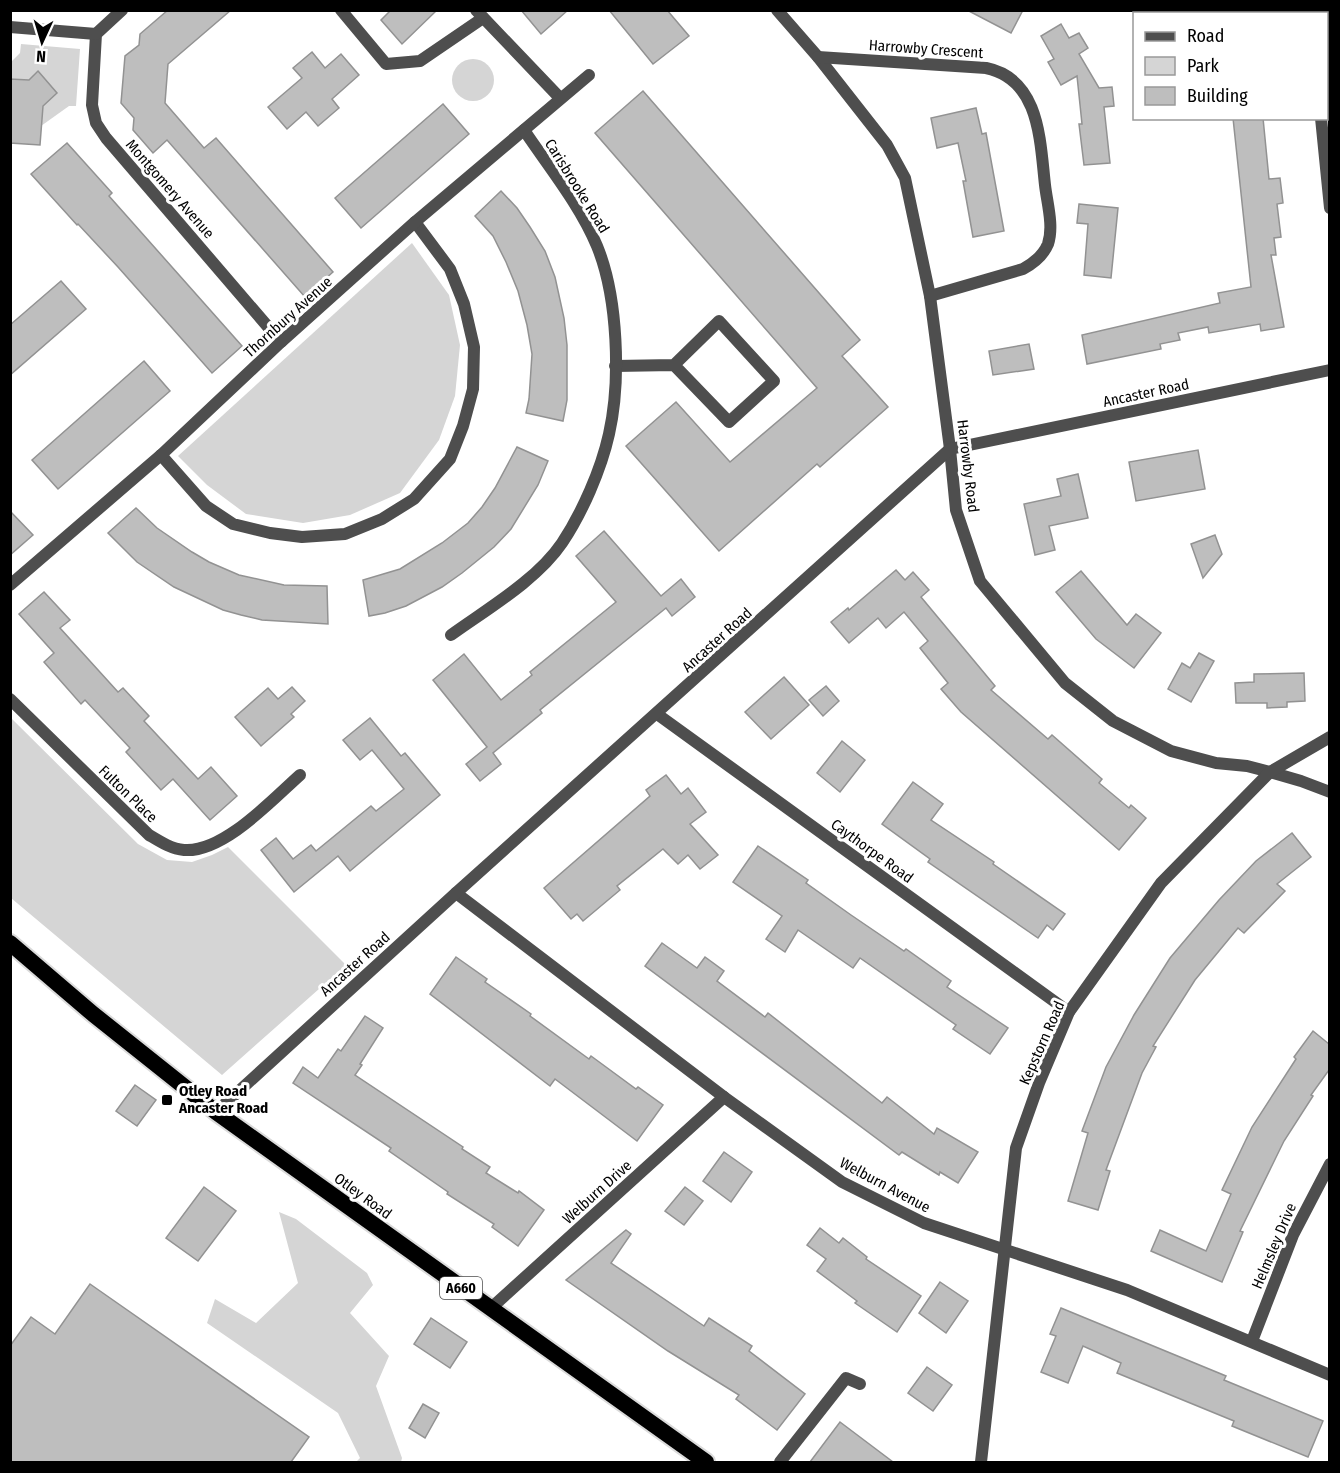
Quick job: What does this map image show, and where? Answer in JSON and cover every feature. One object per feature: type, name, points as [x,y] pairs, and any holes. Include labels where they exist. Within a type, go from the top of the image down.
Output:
[{"type":"highway","name":"Otley Road","points":[[10,943],[93,1014],[216,1112],[706,1462]]},
{"type":"street","points":[[10,27],[96,34],[122,10]]},
{"type":"street","points":[[341,10],[386,64],[420,61],[479,14],[560,98]]},
{"type":"street","name":"Harrowby Road","points":[[777,10],[818,57],[887,145],[905,178],[930,297],[956,510],[980,581],[1065,683],[1113,721],[1171,751],[1216,763],[1246,766],[1270,772],[1329,792]]},
{"type":"street","name":"Montgomery Avenue","points":[[96,34],[92,105],[96,123],[106,138],[281,342]]},
{"type":"street","name":"Harrowby Crescent","points":[[818,57],[998,70],[1020,87],[1030,103],[1037,124],[1050,223],[1047,246],[1033,264],[1023,269],[930,297]]},
{"type":"street","name":"Thornbury Avenue","points":[[10,585],[161,455],[281,342],[415,222],[589,75]]},
{"type":"street","points":[[1321,120],[1329,208]]},
{"type":"street","name":"Carisbrooke Road","points":[[451,636],[534,574],[562,543],[589,493],[609,435],[614,396],[615,326],[609,283],[597,246],[584,219],[524,130]]},
{"type":"street","points":[[161,455],[206,506],[233,524],[270,533],[302,537],[345,534],[382,519],[414,499],[450,459],[463,426],[473,389],[474,347],[464,304],[450,269],[415,222]]},
{"type":"street","points":[[615,366],[674,365],[719,321],[774,381],[729,422],[674,365]]},
{"type":"street","name":"Ancaster Road","points":[[216,1112],[950,449],[1329,370]]},
{"type":"street","name":"Fulton Place","points":[[10,699],[149,835],[164,844],[183,850],[216,843],[231,834],[300,776]]},
{"type":"street","name":"Caythorpe Road","points":[[657,714],[1069,1012]]},
{"type":"street","name":"Kepstorn Road","points":[[981,1462],[1016,1148],[1039,1083],[1069,1012],[1161,883],[1270,772],[1329,737]]},
{"type":"street","name":"Welburn Avenue","points":[[456,893],[724,1097],[842,1182],[924,1223],[1127,1290],[1329,1375]]},
{"type":"street","name":"Welburn Drive","points":[[490,1309],[724,1097]]},
{"type":"street","name":"Helmsley Drive","points":[[1252,1341],[1293,1235],[1329,1164]]},
{"type":"street","points":[[780,1462],[846,1377],[860,1384]]},
{"type":"green space","points":[[21,44],[80,49],[76,106],[69,106],[41,126],[43,106],[57,93],[38,72],[29,80],[11,79],[11,62],[20,53]]},
{"type":"green space","points":[[473,59],[488,65],[494,80],[488,95],[473,101],[458,95],[452,80],[458,65]]},
{"type":"green space","points":[[412,243],[449,295],[460,345],[455,396],[439,440],[400,493],[350,515],[303,523],[246,514],[207,485],[178,456]]},
{"type":"green space","points":[[10,717],[138,844],[167,860],[192,862],[228,847],[346,965],[222,1075],[11,898]]},
{"type":"green space","points":[[279,1212],[296,1219],[367,1273],[373,1285],[350,1313],[389,1356],[376,1386],[402,1458],[401,1462],[356,1462],[360,1458],[338,1413],[207,1323],[215,1299],[256,1323],[298,1283]]},
{"type":"building","points":[[168,10],[231,10],[168,64],[165,103],[204,148],[216,138],[333,272],[305,297],[167,140],[153,153],[133,130],[134,118],[121,103],[125,56],[139,45],[140,34]]},
{"type":"building","points":[[391,10],[437,10],[402,44],[381,20]]},
{"type":"building","points":[[521,10],[568,10],[541,34]]},
{"type":"building","points":[[609,10],[667,10],[689,36],[653,64]]},
{"type":"building","points":[[967,10],[1023,10],[1011,33]]},
{"type":"building","points":[[1061,24],[1069,38],[1079,33],[1088,48],[1079,54],[1099,88],[1112,87],[1114,106],[1104,107],[1110,163],[1084,165],[1077,76],[1061,85],[1048,62],[1054,59],[1041,36]]},
{"type":"building","points":[[312,52],[325,68],[341,54],[359,75],[332,99],[339,108],[318,126],[306,112],[287,129],[268,107],[302,78],[293,68]]},
{"type":"building","points":[[38,71],[57,93],[43,106],[40,145],[10,143],[10,79],[29,80]]},
{"type":"building","points":[[643,91],[860,340],[842,356],[888,407],[820,467],[817,464],[719,551],[626,446],[676,402],[730,462],[817,388],[595,133]]},
{"type":"building","points":[[443,104],[469,134],[361,228],[335,198]]},
{"type":"building","points":[[976,108],[982,134],[986,133],[1004,231],[973,237],[963,181],[966,181],[958,143],[937,148],[931,118]]},
{"type":"building","points":[[1233,120],[1263,120],[1269,179],[1280,178],[1283,203],[1277,204],[1281,237],[1274,238],[1276,255],[1271,255],[1284,327],[1261,331],[1260,324],[1209,333],[1208,327],[1178,333],[1180,340],[1160,344],[1161,349],[1087,364],[1082,335],[1220,303],[1218,293],[1251,287]]},
{"type":"building","points":[[67,143],[112,193],[109,196],[242,346],[212,373],[31,174]]},
{"type":"building","points":[[501,191],[530,227],[545,251],[555,277],[567,345],[567,400],[563,421],[526,413],[532,354],[527,325],[518,291],[506,262],[493,236],[475,216]]},
{"type":"building","points":[[1079,204],[1118,208],[1111,278],[1084,275],[1088,224],[1077,223]]},
{"type":"building","points":[[61,281],[86,309],[10,375],[10,325]]},
{"type":"building","points":[[1029,344],[1034,369],[993,375],[989,351]]},
{"type":"building","points":[[144,361],[170,391],[58,489],[32,460]]},
{"type":"building","points":[[517,447],[548,461],[538,485],[511,529],[494,547],[442,587],[406,606],[369,616],[363,580],[400,569],[442,543],[468,523],[495,488]]},
{"type":"building","points":[[1198,450],[1205,489],[1136,501],[1129,462]]},
{"type":"building","points":[[1078,474],[1088,518],[1049,526],[1055,550],[1035,555],[1024,504],[1061,496],[1057,479]]},
{"type":"building","points":[[136,508],[157,528],[192,552],[239,575],[284,585],[327,586],[328,624],[262,620],[241,615],[223,610],[174,587],[137,562],[108,533]]},
{"type":"building","points":[[10,511],[33,535],[10,555]]},
{"type":"building","points":[[604,531],[661,596],[681,579],[695,597],[672,616],[666,608],[540,710],[542,713],[493,753],[501,764],[480,781],[466,764],[487,747],[433,680],[464,654],[501,700],[532,675],[530,672],[616,602],[576,556]]},
{"type":"building","points":[[1215,535],[1222,554],[1203,578],[1191,544]]},
{"type":"building","points":[[896,570],[905,580],[913,572],[929,590],[921,597],[995,686],[991,690],[1048,739],[1052,735],[1102,779],[1099,783],[1129,808],[1131,805],[1146,818],[1119,850],[961,712],[941,689],[948,683],[920,648],[928,641],[904,612],[886,628],[878,618],[849,643],[831,622],[848,608],[849,610]]},
{"type":"building","points":[[1081,571],[1127,625],[1136,614],[1161,633],[1134,668],[1096,639],[1056,592]]},
{"type":"building","points":[[44,592],[70,620],[60,628],[118,692],[123,688],[149,716],[144,721],[198,779],[211,767],[237,796],[210,820],[173,779],[161,790],[126,752],[130,748],[85,700],[81,704],[44,662],[54,653],[19,614]]},
{"type":"building","points":[[1199,653],[1214,661],[1191,702],[1168,689],[1182,663],[1190,668]]},
{"type":"building","points":[[1304,673],[1305,701],[1287,702],[1287,707],[1267,708],[1267,703],[1236,703],[1235,683],[1254,682],[1254,674]]},
{"type":"building","points":[[784,677],[809,705],[771,739],[745,712]]},
{"type":"building","points":[[826,686],[839,701],[823,716],[809,700]]},
{"type":"building","points":[[292,687],[305,701],[291,714],[294,717],[261,746],[235,717],[268,688],[278,699]]},
{"type":"building","points":[[370,718],[401,756],[405,753],[440,795],[350,871],[338,856],[294,892],[261,850],[276,838],[293,859],[311,845],[316,851],[371,806],[376,811],[404,789],[372,750],[360,760],[343,740]]},
{"type":"building","points":[[842,741],[865,760],[840,792],[817,773]]},
{"type":"building","points":[[666,775],[681,794],[688,788],[706,812],[690,824],[718,855],[700,869],[688,855],[678,864],[663,849],[617,886],[620,890],[583,921],[577,914],[571,919],[544,888],[650,796],[646,790]]},
{"type":"building","points":[[913,782],[943,804],[931,820],[1065,914],[1053,930],[1047,925],[1038,938],[928,862],[930,859],[882,824]]},
{"type":"building","points":[[1292,833],[1311,857],[1277,884],[1285,891],[1244,933],[1238,928],[1195,980],[1153,1046],[1156,1047],[1142,1073],[1106,1170],[1110,1171],[1098,1210],[1068,1201],[1088,1133],[1082,1131],[1106,1067],[1134,1015],[1170,958],[1219,900],[1256,861]]},
{"type":"building","points":[[758,846],[808,880],[806,883],[851,915],[904,951],[906,949],[951,981],[947,987],[1008,1028],[990,1054],[953,1029],[956,1025],[860,958],[853,968],[798,930],[785,952],[766,939],[782,916],[733,882]]},
{"type":"building","points":[[662,943],[697,968],[705,957],[724,971],[717,981],[765,1017],[768,1013],[882,1103],[887,1097],[934,1134],[937,1128],[978,1152],[958,1183],[940,1172],[939,1175],[902,1152],[899,1155],[645,966]]},
{"type":"building","points":[[456,957],[487,979],[485,982],[589,1059],[591,1056],[636,1089],[638,1087],[663,1105],[637,1141],[555,1079],[550,1086],[430,994]]},
{"type":"building","points":[[365,1016],[383,1028],[355,1075],[463,1147],[462,1149],[490,1167],[486,1173],[518,1193],[519,1191],[544,1210],[518,1246],[492,1227],[494,1224],[447,1194],[448,1192],[389,1151],[391,1148],[293,1083],[303,1067],[318,1078],[338,1049],[341,1051]]},
{"type":"building","points":[[1313,1031],[1329,1044],[1329,1070],[1311,1095],[1313,1096],[1284,1141],[1240,1231],[1243,1232],[1222,1282],[1151,1251],[1160,1230],[1206,1251],[1231,1194],[1222,1190],[1252,1127],[1296,1059],[1294,1057]]},
{"type":"building","points":[[135,1085],[156,1100],[137,1126],[116,1111]]},
{"type":"building","points":[[724,1152],[752,1172],[731,1202],[703,1181]]},
{"type":"building","points":[[204,1187],[236,1211],[198,1261],[166,1238]]},
{"type":"building","points":[[685,1187],[703,1201],[684,1225],[665,1211]]},
{"type":"building","points":[[820,1228],[839,1243],[843,1238],[867,1257],[866,1259],[921,1296],[897,1332],[855,1303],[857,1301],[817,1271],[826,1259],[807,1245]]},
{"type":"building","points":[[626,1230],[631,1234],[611,1263],[704,1326],[709,1318],[752,1346],[749,1351],[805,1394],[777,1430],[736,1399],[739,1395],[668,1351],[566,1280]]},
{"type":"building","points":[[940,1282],[968,1301],[946,1333],[919,1313]]},
{"type":"building","points":[[90,1284],[309,1437],[291,1462],[10,1462],[10,1346],[31,1317],[55,1334]]},
{"type":"building","points":[[1061,1308],[1226,1376],[1224,1380],[1323,1421],[1308,1457],[1232,1426],[1234,1421],[1117,1373],[1121,1363],[1083,1346],[1068,1383],[1041,1372],[1056,1336],[1050,1334]]},
{"type":"building","points":[[431,1318],[467,1342],[450,1368],[414,1344]]},
{"type":"building","points":[[927,1367],[952,1385],[933,1411],[908,1393]]},
{"type":"building","points":[[423,1404],[439,1413],[425,1438],[409,1428]]},
{"type":"building","points":[[840,1422],[893,1462],[810,1462]]},
{"type":"place","name":"Otley Road Ancaster Road","points":[[167,1100]]}]
